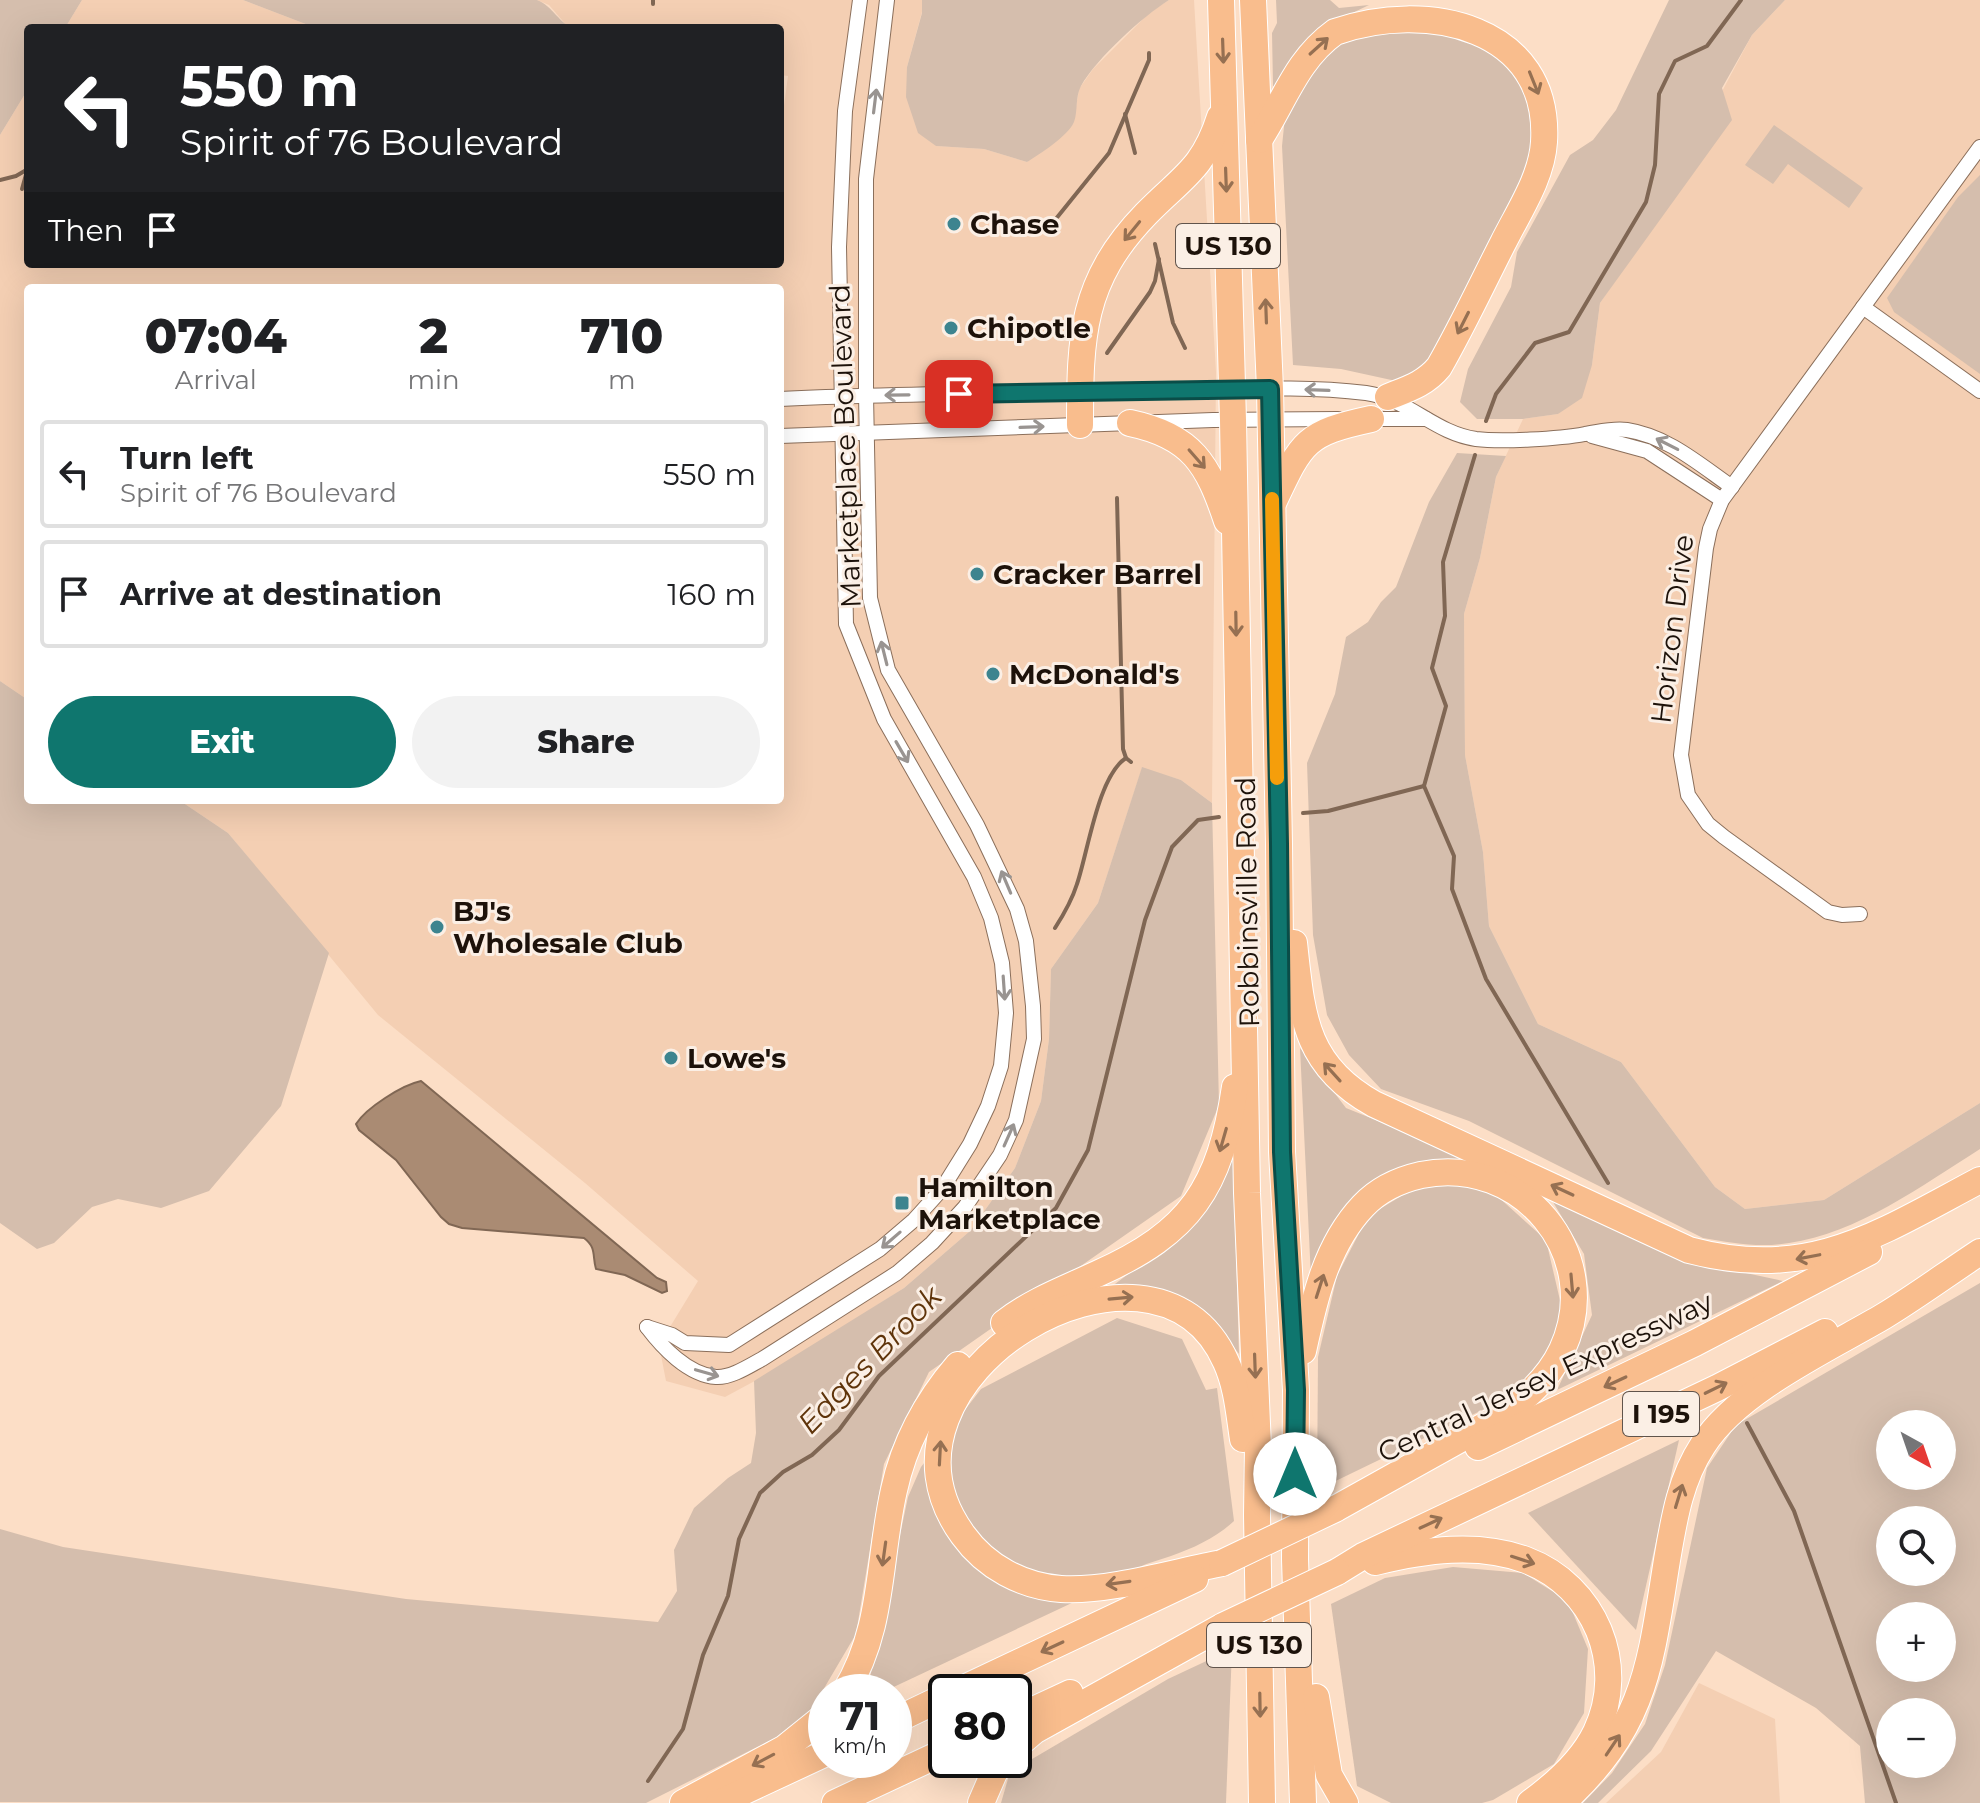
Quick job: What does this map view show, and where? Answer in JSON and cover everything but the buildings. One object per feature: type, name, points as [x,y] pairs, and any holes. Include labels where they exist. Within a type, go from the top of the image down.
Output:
[{"type":"highway","name":"Robbinsville Road","points":[[1221,0],[1233,420],[1247,1193],[1258,1447],[1262,1803]]},
{"type":"highway","name":"Robbinsville Road","points":[[1253,0],[1271,421],[1282,1152],[1296,1390],[1295,1559],[1303,1803]]},
{"type":"highway","points":[[1259,140],[1308,55],[1337,30],[1385,8],[1436,5],[1475,17],[1507,40],[1531,74],[1540,98],[1544,125],[1544,145],[1534,180],[1439,367],[1419,385],[1388,397]]},
{"type":"highway","points":[[1080,425],[1083,330],[1099,279],[1138,222],[1204,156],[1224,102]]},
{"type":"highway","points":[[1272,504],[1307,443],[1333,427],[1371,419]]},
{"type":"highway","points":[[1130,423],[1158,429],[1185,446],[1203,465],[1220,499],[1234,546]]},
{"type":"highway","points":[[1278,798],[1301,1011],[1306,1030],[1327,1067],[1349,1089],[1374,1104],[1689,1250],[1743,1261],[1795,1260],[1852,1245],[1980,1180]]},
{"type":"highway","points":[[855,1674],[873,1630],[894,1491],[903,1459],[928,1404],[965,1357],[1011,1318],[1036,1302],[1142,1253],[1182,1221],[1198,1201],[1212,1174],[1230,1110],[1245,1036]]},
{"type":"highway","points":[[1296,1390],[1312,1312],[1325,1268],[1350,1221],[1377,1193],[1396,1183],[1433,1173],[1476,1175],[1516,1191],[1532,1203],[1557,1233],[1571,1272],[1573,1313],[1563,1350],[1541,1383],[1513,1408],[1491,1422],[1335,1509]]},
{"type":"highway","name":"Central Jersey Expressway","points":[[994,1674],[1190,1582],[1222,1563],[1335,1509],[1439,1465],[1695,1343],[1840,1268],[1980,1187]]},
{"type":"highway","name":"I 195","points":[[1032,1711],[1223,1626],[1717,1388],[1840,1324],[1980,1245]]},
{"type":"highway","points":[[1562,1803],[1591,1775],[1616,1742],[1641,1692],[1650,1665],[1675,1511],[1691,1465],[1704,1443],[1720,1422],[1755,1392],[1889,1313],[1980,1252]]},
{"type":"highway","points":[[1222,1563],[1156,1578],[1067,1589],[1031,1584],[994,1566],[961,1532],[941,1485],[939,1455],[943,1426],[961,1387],[975,1370],[1021,1332],[1070,1308],[1127,1296],[1172,1306],[1203,1329],[1226,1361],[1236,1395],[1257,1515]]},
{"type":"highway","points":[[1337,1572],[1410,1554],[1467,1550],[1523,1559],[1559,1578],[1575,1592],[1589,1609],[1605,1647],[1609,1668],[1604,1711],[1596,1733],[1577,1759],[1550,1788],[1530,1803]]},
{"type":"highway","points":[[1298,1599],[1310,1638],[1324,1755],[1329,1775],[1345,1803]]},
{"type":"highway","points":[[1032,1733],[1223,1626]]},
{"type":"highway","points":[[683,1803],[785,1748],[808,1729]]},
{"type":"highway","points":[[835,1803],[928,1759]]},
{"type":"highway","points":[[719,1803],[808,1761]]},
{"type":"highway","points":[[1253,1803],[1262,1775]]},
{"type":"highway","points":[[981,1803],[992,1778]]},
{"type":"street","name":"Marketplace Boulevard","points":[[860,0],[845,111],[841,180],[839,326],[846,624],[884,719],[974,877],[991,918],[1002,963],[1006,1013],[1001,1066],[988,1106],[970,1144],[942,1189],[914,1220],[880,1249],[729,1345],[685,1343],[647,1327],[663,1348],[698,1372],[718,1377],[762,1359],[897,1273],[932,1243],[957,1216],[1000,1155],[1016,1120],[1034,1039],[1028,956],[1017,909],[977,825],[888,670],[870,598],[866,432],[866,179],[887,0]]},
{"type":"street","name":"Horizon Drive","points":[[1860,914],[1828,912],[1708,824],[1688,795],[1681,755],[1706,548],[1722,500],[1980,147]]},
{"type":"street","points":[[1863,307],[1980,391]]},
{"type":"street","points":[[784,399],[1270,389],[1346,391],[1388,397],[1427,419],[1479,440],[1584,435],[1624,429],[1664,441],[1732,487]]},
{"type":"street","points":[[784,436],[1233,420],[1427,419]]},
{"type":"street","points":[[1584,435],[1647,451],[1722,500]]},
{"type":"shaded area","points":[[0,0],[82,0],[67,24],[24,24],[24,96],[0,135]]},
{"type":"shaded area","points":[[82,0],[243,0],[306,24],[67,24]]},
{"type":"shaded area","points":[[243,0],[537,0],[566,24],[306,24]]},
{"type":"shaded area","name":"Hamilton Marketplace","points":[[537,0],[922,0],[922,12],[907,67],[936,146],[984,149],[1027,162],[1073,124],[1079,89],[1093,69],[1150,12],[1169,0],[1194,0],[1216,372],[1212,803],[1181,780],[1142,768],[1098,903],[1051,969],[1049,1039],[1041,1101],[1015,1168],[970,1231],[904,1288],[777,1369],[725,1397],[666,1381],[659,1345],[698,1281],[585,1183],[378,1015],[228,833],[185,804],[784,804],[784,284],[24,284],[24,697],[0,681],[0,135],[24,96],[24,268],[784,268],[784,106],[788,76],[784,76],[784,24],[565,24],[549,5]]},
{"type":"shaded area","points":[[922,0],[1169,0],[1134,27],[1098,63],[1079,90],[1071,127],[1027,162],[984,149],[936,146],[918,133],[906,97],[907,67],[922,13]]},
{"type":"shaded area","points":[[1276,0],[1330,0],[1339,8],[1369,5],[1342,18],[1278,88],[1273,86],[1272,33],[1277,23]]},
{"type":"shaded area","points":[[1669,0],[1785,0],[1752,35],[1722,88],[1732,120],[1600,303],[1592,365],[1582,398],[1558,414],[1523,419],[1477,419],[1460,402],[1468,369],[1511,287],[1517,252],[1570,155],[1593,140],[1616,110]]},
{"type":"shaded area","points":[[1785,0],[1980,0],[1980,1103],[1824,1200],[1745,1209],[1715,1187],[1621,1062],[1538,1024],[1489,926],[1483,852],[1465,755],[1464,614],[1480,558],[1496,477],[1523,419],[1558,414],[1592,365],[1600,303],[1644,238],[1752,35]]},
{"type":"shaded area","points":[[1456,18],[1529,89],[1533,161],[1430,367],[1396,381],[1341,369],[1293,365],[1282,146],[1285,117],[1291,99],[1334,41]]},
{"type":"shaded area","points":[[1774,125],[1863,188],[1849,208],[1788,164],[1773,184],[1745,165]]},
{"type":"shaded area","points":[[1980,175],[1980,374],[1894,312],[1887,298],[1958,197]]},
{"type":"shaded area","points":[[1457,453],[1506,456],[1496,477],[1480,558],[1464,614],[1465,755],[1483,852],[1489,926],[1538,1024],[1621,1062],[1715,1187],[1745,1209],[1824,1200],[1980,1103],[1980,1149],[1888,1206],[1839,1230],[1778,1244],[1724,1242],[1703,1238],[1469,1121],[1381,1089],[1349,1055],[1327,1015],[1313,935],[1307,763],[1335,694],[1346,637],[1368,622],[1396,587],[1429,502]]},
{"type":"shaded area","points":[[0,681],[24,697],[24,804],[185,804],[228,833],[329,953],[281,1106],[209,1191],[161,1208],[118,1199],[92,1207],[54,1243],[37,1249],[0,1223]]},
{"type":"shaded area","points":[[1142,767],[1181,780],[1212,803],[1219,1105],[1181,1196],[929,1372],[884,1464],[856,1634],[832,1674],[808,1674],[808,1716],[803,1724],[646,1803],[0,1802],[0,1529],[63,1547],[406,1599],[658,1622],[677,1591],[674,1550],[694,1508],[728,1478],[751,1463],[756,1433],[754,1381],[904,1288],[970,1231],[1015,1168],[1041,1101],[1049,1039],[1051,969],[1098,903]]},
{"type":"shaded area","points":[[1300,1048],[1346,1108],[1467,1157],[1404,1170],[1311,1278]]},
{"type":"shaded area","points":[[421,1081],[657,1278],[666,1282],[667,1291],[662,1293],[625,1275],[596,1269],[592,1249],[584,1238],[462,1228],[449,1224],[396,1160],[359,1130],[356,1124],[385,1098]]},
{"type":"shaded area","points":[[1233,1157],[1239,1354],[1215,1322],[1172,1292],[1111,1287],[1195,1224]]},
{"type":"shaded area","points":[[1485,1185],[1546,1240],[1562,1309],[1553,1351],[1505,1399],[1317,1490],[1318,1357],[1337,1276],[1368,1216],[1418,1186]]},
{"type":"shaded area","points":[[1547,1192],[1690,1261],[1783,1281],[1557,1390],[1592,1315],[1584,1254]]},
{"type":"shaded area","points":[[1980,1283],[1980,1803],[1865,1803],[1860,1746],[1816,1708],[1716,1651],[1651,1751],[1598,1803],[1583,1803],[1612,1773],[1645,1724],[1665,1665],[1707,1468],[1736,1425]]},
{"type":"shaded area","points":[[1117,1318],[1182,1339],[1206,1390],[1217,1388],[1234,1521],[1197,1546],[1141,1566],[1125,1578],[912,1678],[912,1674],[871,1674],[908,1497],[921,1467],[981,1389]]},
{"type":"shaded area","points":[[1679,1440],[1636,1630],[1528,1513]]},
{"type":"shaded area","points":[[1453,1567],[1523,1573],[1568,1601],[1588,1649],[1584,1713],[1554,1764],[1493,1800],[1482,1803],[1391,1803],[1357,1786],[1331,1604],[1385,1578]]},
{"type":"shaded area","points":[[1232,1649],[1226,1803],[1001,1803],[1008,1778],[1032,1778],[1032,1759],[1168,1679]]},
{"type":"shaded area","points":[[1699,1683],[1775,1719],[1780,1803],[1606,1803],[1661,1752]]},
{"type":"waterway","name":"Edges Brook","points":[[1486,421],[1496,394],[1535,343],[1569,332],[1646,202],[1655,165],[1659,94],[1675,61],[1707,46],[1741,0]]},
{"type":"waterway","points":[[1044,224],[1055,220],[1109,153],[1149,60],[1149,53]]},
{"type":"waterway","points":[[1125,114],[1135,153]]},
{"type":"waterway","points":[[0,180],[24,171]]},
{"type":"waterway","points":[[22,189],[24,182]]},
{"type":"waterway","points":[[1155,244],[1173,323],[1185,348]]},
{"type":"waterway","points":[[1107,353],[1150,292],[1159,259]]},
{"type":"waterway","name":"Edges Brook","points":[[1424,786],[1446,706],[1432,668],[1445,616],[1443,562],[1475,455]]},
{"type":"waterway","points":[[1117,498],[1123,749],[1131,762]]},
{"type":"waterway","points":[[1055,928],[1075,890],[1101,797],[1116,767],[1126,758]]},
{"type":"waterway","points":[[1424,786],[1454,856],[1452,889],[1486,979],[1608,1183]]},
{"type":"waterway","name":"Edges Brook","points":[[1303,813],[1328,811],[1424,786]]},
{"type":"waterway","name":"Edges Brook","points":[[648,1781],[683,1729],[703,1655],[728,1596],[739,1539],[760,1493],[783,1472],[812,1455],[839,1430],[879,1376],[1056,1208],[1088,1150],[1145,920],[1172,847],[1198,820],[1219,817]]},
{"type":"waterway","points":[[1747,1423],[1794,1511],[1896,1803]]},
{"type":"slow traffic","points":[[1272,499],[1277,778]]},
{"type":"place","name":"Chase","points":[[954,224]]},
{"type":"place","name":"Chipotle","points":[[951,328]]},
{"type":"place","name":"Cracker Barrel","points":[[977,574]]},
{"type":"place","name":"McDonald's","points":[[993,674]]},
{"type":"place","name":"BJ's Wholesale Club","points":[[437,927]]},
{"type":"place","name":"Lowe's","points":[[671,1058]]},
{"type":"place","name":"Hamilton Marketplace","points":[[902,1203]]},
{"type":"route","points":[[959,394],[1270,389],[1282,1152],[1296,1390],[1295,1474]]}]
